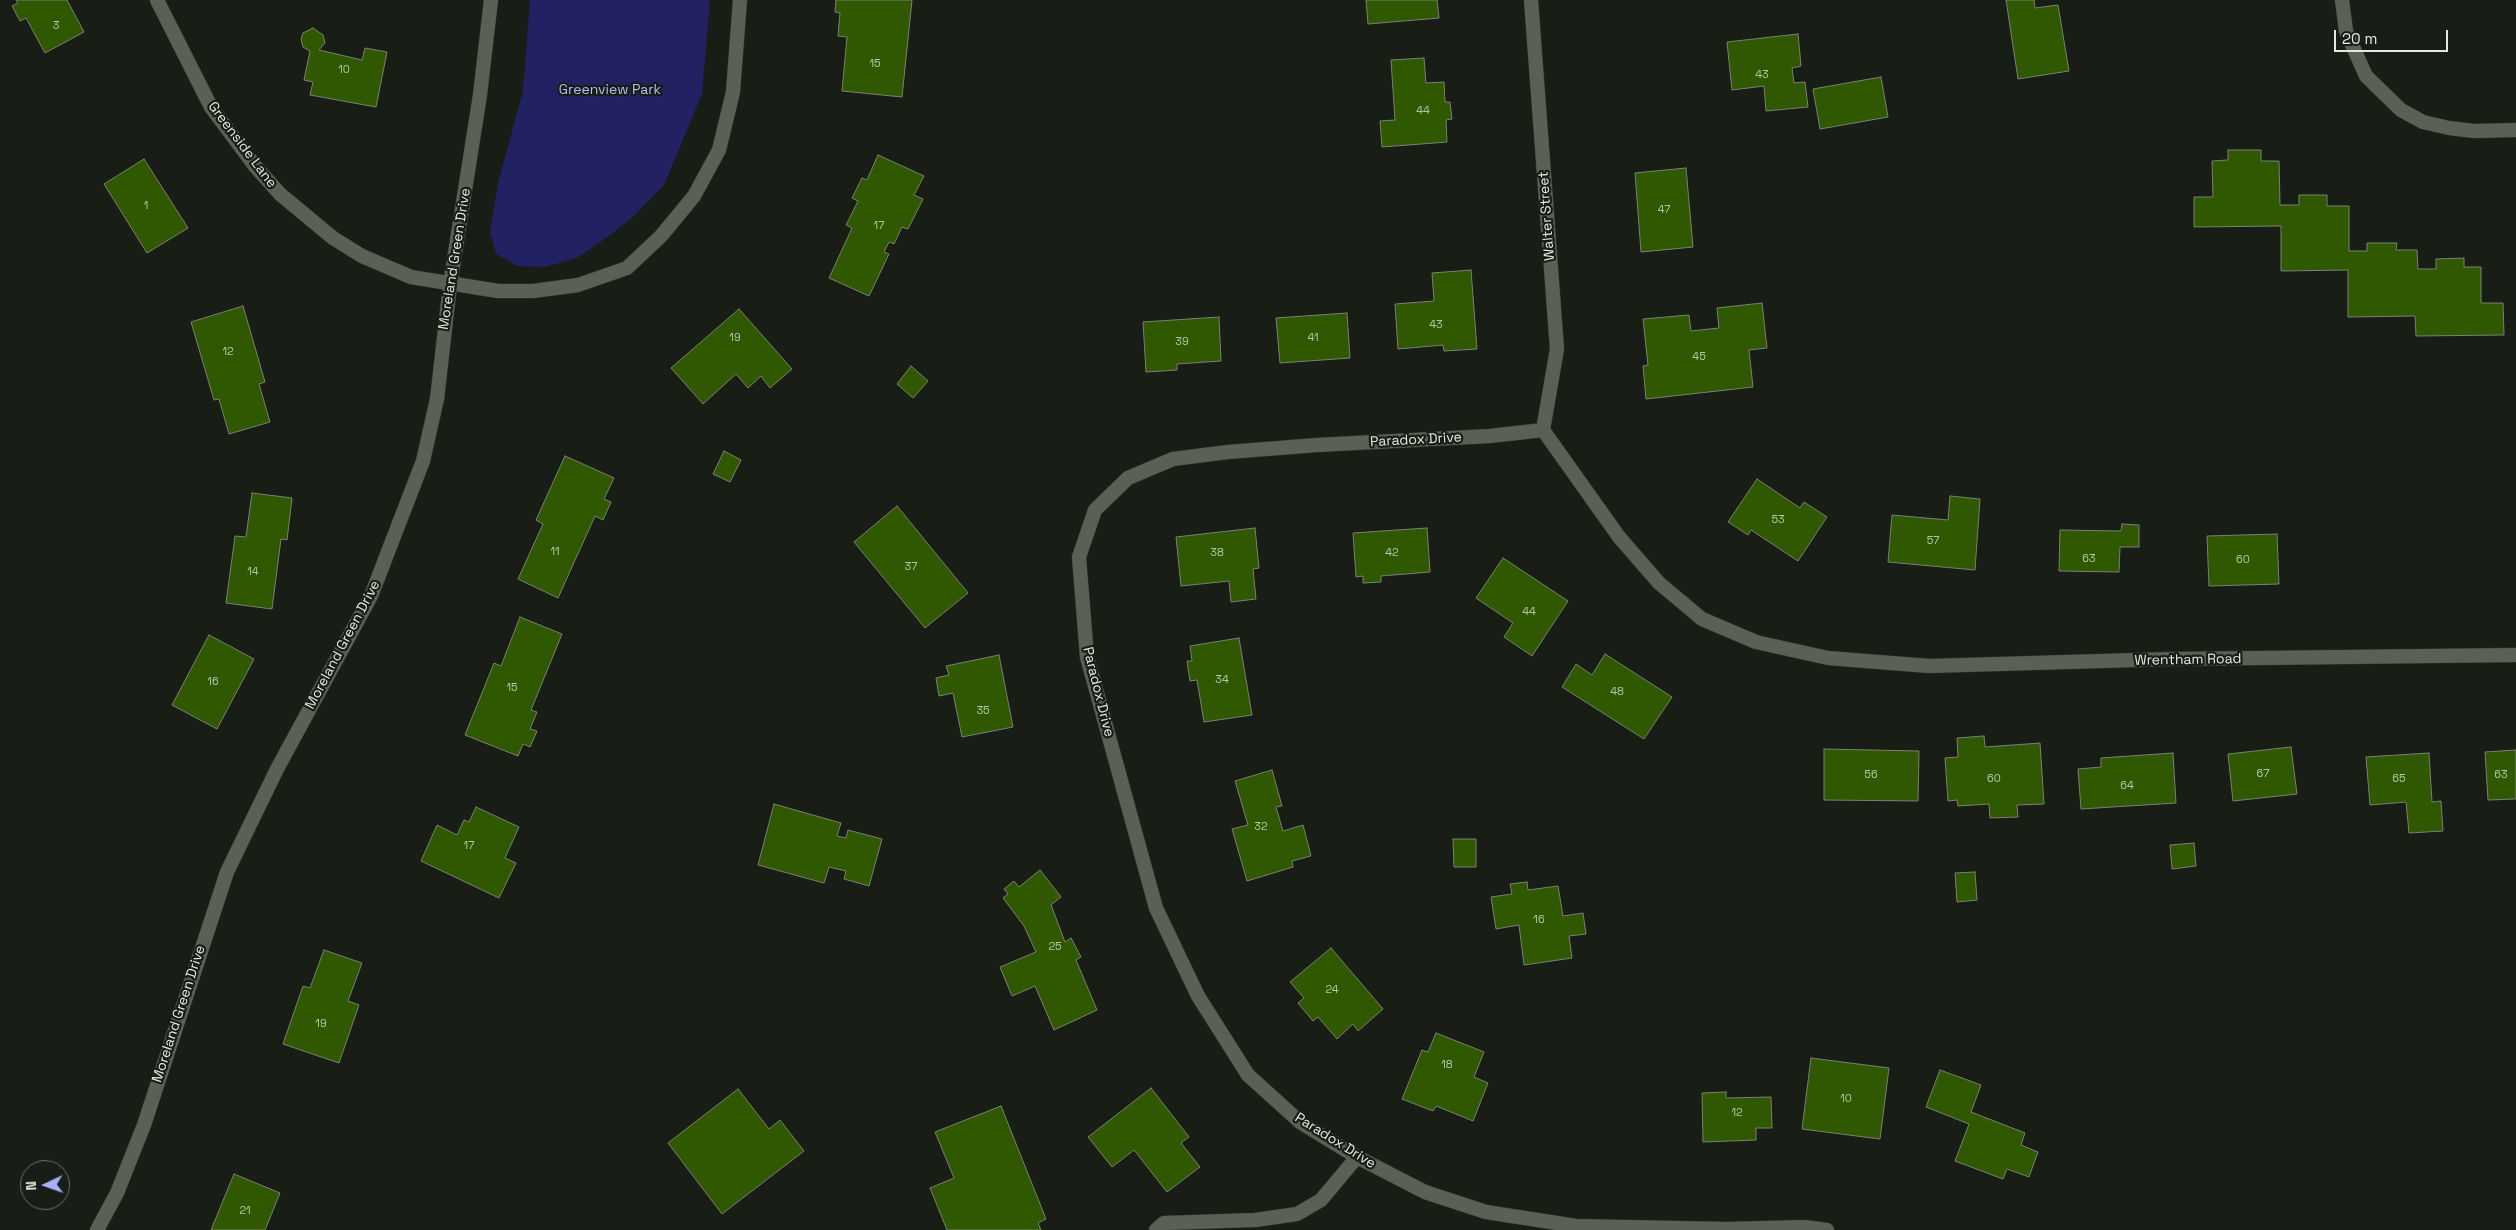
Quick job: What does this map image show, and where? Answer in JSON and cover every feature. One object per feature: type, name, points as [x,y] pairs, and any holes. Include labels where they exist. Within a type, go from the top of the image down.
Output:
[{"type":"street","name":"Greenside Lane","points":[[157,0],[211,107],[255,166],[280,194],[333,238],[362,256],[410,277],[450,285],[498,291],[533,291],[578,285],[628,268],[661,236],[694,196],[719,150],[733,92],[740,0]]},
{"type":"street","name":"Moreland Green Drive","points":[[97,1230],[117,1193],[144,1125],[227,872],[277,769],[371,596],[407,504],[430,434],[437,399],[450,285],[480,95],[491,0]]},
{"type":"street","name":"Walter Street","points":[[1531,0],[1557,349],[1542,430]]},
{"type":"street","points":[[2342,0],[2346,31],[2366,76],[2400,110],[2423,122],[2448,128],[2474,131],[2516,130]]},
{"type":"street","name":"Wrentham Road","points":[[1542,430],[1619,537],[1659,583],[1702,619],[1756,642],[1828,658],[1929,666],[2162,660],[2516,655]]},
{"type":"street","name":"Paradox Drive","points":[[1542,430],[1490,436],[1287,447],[1173,459],[1128,478],[1095,510],[1079,557],[1087,657],[1156,908],[1198,996],[1248,1075],[1300,1122],[1357,1157],[1425,1192],[1486,1212],[1576,1226],[1727,1229],[1804,1227],[1827,1230]]},
{"type":"street","points":[[1156,1230],[1164,1223],[1255,1220],[1297,1214],[1321,1200],[1357,1157]]},
{"type":"green space","name":"Greenview Park","points":[[530,0],[710,0],[702,94],[664,185],[633,217],[577,258],[545,267],[517,266],[496,254],[490,232],[498,183],[523,91]]},
{"type":"building","points":[[16,0],[67,0],[84,32],[45,53],[26,18],[20,21],[12,6],[18,3]]},
{"type":"building","points":[[836,0],[912,0],[902,97],[842,91],[847,37],[838,36],[840,13],[835,12]]},
{"type":"building","points":[[1366,0],[1437,0],[1439,18],[1368,24]]},
{"type":"building","points":[[2006,0],[2034,0],[2035,8],[2058,5],[2069,71],[2018,79]]},
{"type":"building","points":[[313,28],[323,35],[325,43],[319,50],[362,60],[365,48],[387,52],[376,107],[310,95],[313,82],[304,80],[310,51],[303,47],[301,39],[303,33]]},
{"type":"building","points":[[1798,34],[1801,66],[1792,68],[1794,83],[1805,82],[1808,107],[1766,111],[1764,86],[1732,90],[1727,42]]},
{"type":"building","points":[[1424,58],[1426,83],[1444,82],[1445,102],[1450,102],[1452,119],[1446,120],[1447,142],[1382,147],[1380,121],[1395,120],[1391,60]]},
{"type":"building","points":[[1881,77],[1888,117],[1820,129],[1813,89]]},
{"type":"building","points":[[2228,150],[2261,150],[2261,161],[2279,161],[2280,205],[2299,205],[2299,195],[2327,195],[2327,206],[2349,206],[2349,251],[2367,251],[2367,243],[2397,243],[2396,250],[2417,250],[2418,269],[2436,269],[2436,259],[2464,258],[2464,267],[2481,267],[2481,303],[2503,303],[2504,335],[2416,336],[2415,316],[2348,317],[2348,270],[2281,271],[2281,226],[2194,227],[2194,197],[2213,197],[2212,161],[2228,160]]},
{"type":"building","points":[[878,155],[924,176],[914,195],[923,199],[908,229],[902,227],[894,244],[889,242],[884,252],[889,254],[869,296],[829,278],[852,228],[846,225],[858,201],[852,198],[862,178],[867,180]]},
{"type":"building","points":[[144,159],[188,228],[147,253],[104,184]]},
{"type":"building","points":[[1686,168],[1693,247],[1641,252],[1635,173]]},
{"type":"building","points":[[1471,270],[1477,349],[1444,351],[1443,345],[1398,349],[1395,304],[1434,301],[1432,273]]},
{"type":"building","points":[[1762,303],[1767,348],[1749,350],[1753,387],[1646,399],[1643,366],[1648,365],[1643,319],[1689,315],[1691,331],[1719,328],[1717,308]]},
{"type":"building","points":[[243,306],[265,382],[259,384],[270,422],[229,434],[219,399],[214,400],[191,322]]},
{"type":"building","points":[[739,309],[792,369],[770,388],[761,376],[748,388],[736,374],[703,404],[671,368]]},
{"type":"building","points":[[1347,313],[1350,358],[1280,363],[1276,318]]},
{"type":"building","points":[[1219,317],[1221,361],[1177,364],[1177,370],[1146,372],[1143,322]]},
{"type":"building","points":[[911,366],[928,381],[913,398],[897,384]]},
{"type":"building","points":[[724,451],[741,460],[730,482],[713,474]]},
{"type":"building","points":[[565,456],[614,478],[604,499],[611,502],[603,520],[595,516],[558,598],[518,579],[543,524],[536,520]]},
{"type":"building","points":[[1757,479],[1800,508],[1804,502],[1827,517],[1798,561],[1751,530],[1748,535],[1728,522]]},
{"type":"building","points":[[252,493],[292,498],[287,540],[281,539],[272,609],[226,603],[235,536],[246,537]]},
{"type":"building","points":[[1950,496],[1980,499],[1975,570],[1888,562],[1892,515],[1948,520]]},
{"type":"building","points":[[897,506],[968,593],[925,628],[854,542]]},
{"type":"building","points":[[2122,524],[2139,525],[2139,547],[2120,547],[2119,572],[2059,571],[2060,530],[2121,531]]},
{"type":"building","points":[[1255,528],[1259,568],[1253,569],[1256,599],[1231,602],[1229,581],[1181,586],[1176,537]]},
{"type":"building","points":[[1427,528],[1430,572],[1381,576],[1381,582],[1363,583],[1363,576],[1356,577],[1353,533]]},
{"type":"building","points":[[2277,534],[2279,584],[2209,586],[2207,536]]},
{"type":"building","points":[[1503,558],[1568,601],[1532,656],[1504,637],[1513,623],[1476,598]]},
{"type":"building","points":[[520,617],[562,634],[531,710],[537,712],[530,729],[537,731],[530,747],[523,744],[518,756],[465,735],[494,663],[501,666]]},
{"type":"building","points":[[209,635],[254,659],[217,729],[172,705]]},
{"type":"building","points":[[1239,638],[1252,715],[1204,722],[1197,680],[1190,681],[1187,661],[1192,661],[1190,646]]},
{"type":"building","points":[[1605,654],[1672,697],[1644,739],[1562,687],[1576,664],[1592,675]]},
{"type":"building","points":[[999,655],[1013,727],[962,737],[953,693],[939,696],[936,678],[949,675],[946,666]]},
{"type":"building","points":[[1984,736],[1985,747],[2040,743],[2044,804],[2017,805],[2018,817],[1990,818],[1989,804],[1958,806],[1957,800],[1948,801],[1945,758],[1958,757],[1957,738]]},
{"type":"building","points":[[2291,747],[2297,794],[2233,801],[2228,754]]},
{"type":"building","points":[[1824,749],[1919,751],[1918,801],[1824,800]]},
{"type":"building","points":[[2516,750],[2516,799],[2488,800],[2485,752]]},
{"type":"building","points":[[2173,753],[2176,803],[2081,809],[2078,769],[2101,767],[2101,758]]},
{"type":"building","points":[[2429,753],[2432,802],[2441,801],[2443,831],[2409,833],[2406,802],[2370,805],[2366,757]]},
{"type":"building","points":[[1272,770],[1282,806],[1276,807],[1283,831],[1303,825],[1311,856],[1292,861],[1293,867],[1247,881],[1232,829],[1248,825],[1235,781]]},
{"type":"building","points":[[774,804],[841,823],[837,836],[846,838],[848,830],[882,839],[869,886],[844,879],[846,871],[829,867],[824,883],[758,865]]},
{"type":"building","points":[[476,807],[519,827],[505,858],[516,863],[499,898],[421,861],[437,825],[457,835],[464,820],[469,822]]},
{"type":"building","points":[[1453,839],[1476,839],[1476,867],[1454,867]]},
{"type":"building","points":[[2194,843],[2196,866],[2172,869],[2170,845]]},
{"type":"building","points":[[1040,870],[1061,897],[1051,905],[1065,942],[1071,938],[1081,957],[1076,960],[1097,1010],[1054,1030],[1035,986],[1012,996],[1000,967],[1036,952],[1024,926],[1003,898],[1008,894],[1004,889],[1014,881],[1019,887]]},
{"type":"building","points":[[1975,872],[1977,900],[1957,902],[1955,873]]},
{"type":"building","points":[[1527,882],[1528,890],[1558,886],[1563,916],[1583,913],[1586,934],[1569,936],[1572,958],[1524,965],[1519,925],[1496,929],[1491,897],[1512,894],[1510,884]]},
{"type":"building","points":[[1331,948],[1383,1009],[1358,1031],[1353,1024],[1337,1039],[1318,1017],[1313,1021],[1298,1003],[1304,998],[1290,982]]},
{"type":"building","points":[[324,950],[362,963],[348,1001],[359,1005],[339,1063],[283,1044],[303,986],[310,988]]},
{"type":"building","points":[[1436,1033],[1484,1052],[1474,1077],[1488,1083],[1473,1121],[1436,1106],[1433,1111],[1402,1099],[1422,1050],[1428,1052]]},
{"type":"building","points":[[1811,1058],[1889,1068],[1880,1139],[1802,1129]]},
{"type":"building","points":[[1940,1070],[1981,1085],[1971,1112],[2025,1133],[2021,1145],[2038,1152],[2029,1177],[2007,1169],[2003,1179],[1955,1161],[1969,1124],[1926,1107]]},
{"type":"building","points":[[1151,1088],[1189,1137],[1181,1143],[1200,1167],[1167,1192],[1134,1150],[1112,1167],[1088,1137]]},
{"type":"building","points":[[738,1089],[769,1129],[780,1120],[804,1151],[722,1214],[668,1143]]},
{"type":"building","points":[[1726,1092],[1726,1098],[1771,1097],[1772,1128],[1756,1128],[1756,1140],[1703,1142],[1702,1093]]},
{"type":"building","points":[[1001,1106],[1046,1219],[1038,1223],[1041,1230],[947,1230],[930,1188],[954,1178],[935,1132]]},
{"type":"building","points":[[234,1174],[280,1193],[265,1230],[211,1230]]}]
